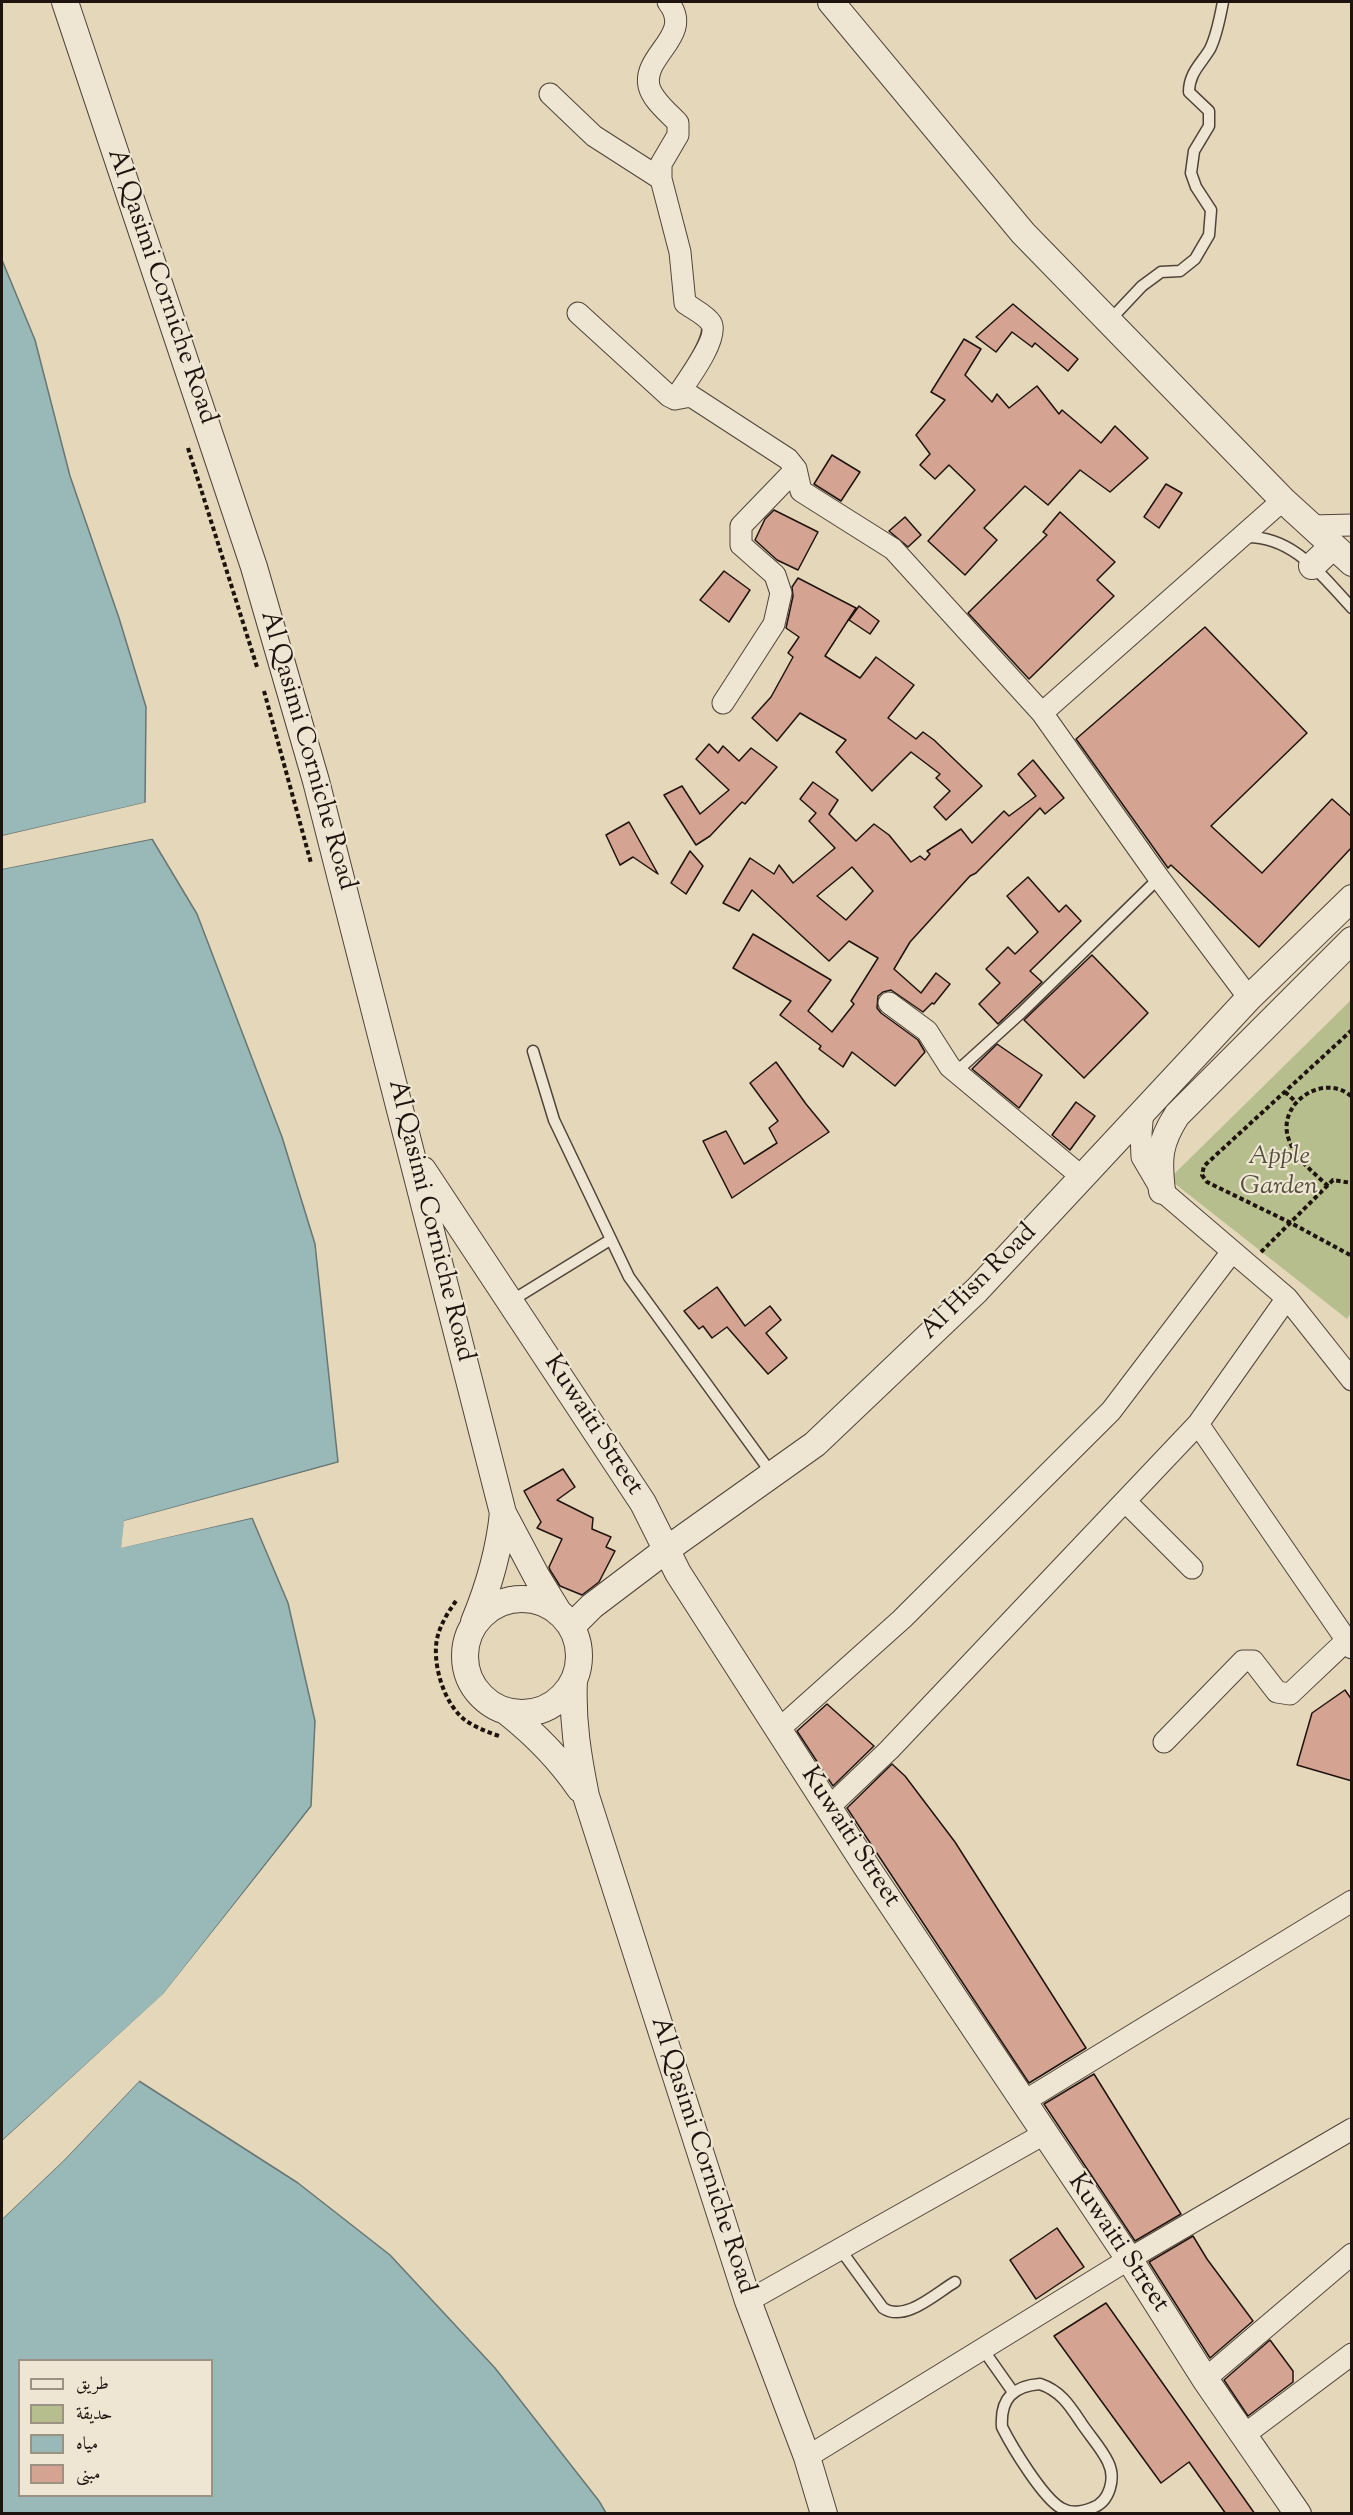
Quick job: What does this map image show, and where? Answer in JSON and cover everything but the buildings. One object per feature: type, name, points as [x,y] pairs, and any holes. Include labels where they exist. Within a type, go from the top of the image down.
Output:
[{"type":"street","name":"Al Qasimi Corniche Road","points":[[65,2],[254,567],[316,781],[503,1513],[537,1577],[565,1620]]},
{"type":"street","points":[[668,2],[675,10],[676,24],[650,71],[649,86],[654,97],[678,123],[678,135],[661,164],[662,179],[680,252],[685,303],[710,321],[714,330],[710,343],[675,399]]},
{"type":"street","points":[[831,2],[1023,233],[1283,500],[1352,563]]},
{"type":"street","points":[[550,94],[594,136],[662,179]]},
{"type":"street","points":[[578,314],[669,396],[675,399],[691,396],[788,459],[796,469],[801,491],[892,549],[1042,712],[1159,878],[1249,998]]},
{"type":"street","points":[[723,703],[774,624],[781,593],[775,575],[741,545],[741,526],[796,469]]},
{"type":"street","points":[[1042,712],[1283,500]]},
{"type":"street","points":[[1312,526],[1352,525]]},
{"type":"street","points":[[1312,566],[1333,546]]},
{"type":"street","name":"Al Hisn Road","points":[[565,1620],[592,1606],[666,1550],[815,1444],[977,1290],[1249,998],[1351,897]]},
{"type":"street","points":[[1162,1191],[1159,1161],[1164,1135],[1178,1115],[1352,940]]},
{"type":"street","points":[[888,1003],[927,1031],[956,1072],[1082,1177]]},
{"type":"street","points":[[1143,1110],[1142,1157],[1162,1191],[1231,1253],[1287,1298],[1351,1378]]},
{"type":"street","name":"Kuwaiti Street","points":[[413,1155],[643,1503],[678,1572],[828,1808],[1129,2259],[1205,2379],[1298,2514]]},
{"type":"street","points":[[778,1730],[903,1619],[1111,1411],[1231,1253]]},
{"type":"street","points":[[828,1808],[890,1750],[1198,1424],[1287,1298]]},
{"type":"street","points":[[1164,1742],[1243,1661],[1253,1661],[1277,1692],[1290,1694],[1349,1644],[1198,1424]]},
{"type":"street","points":[[1125,1501],[1192,1568]]},
{"type":"street","name":"Al Qasimi Corniche Road","points":[[472,1628],[490,1584],[499,1548],[503,1513]]},
{"type":"street","points":[[522,1599],[542,1602],[565,1620],[578,1644],[579,1662],[574,1680],[558,1700],[534,1712],[507,1712],[489,1703],[474,1688],[466,1669],[465,1648],[472,1628],[484,1612],[502,1602],[522,1599]]},
{"type":"street","name":"Al Qasimi Corniche Road","points":[[574,1680],[574,1722],[586,1796],[747,2301],[807,2457],[824,2514]]},
{"type":"street","name":"Al Qasimi Corniche Road","points":[[507,1712],[539,1737],[560,1760],[586,1796]]},
{"type":"street","points":[[1023,2102],[1352,1901]]},
{"type":"street","points":[[807,2457],[1129,2259],[1352,2129]]},
{"type":"street","points":[[747,2301],[1044,2134]]},
{"type":"street","points":[[1205,2379],[1352,2254]]},
{"type":"street","points":[[1244,2435],[1352,2354]]},
{"type":"lane","points":[[1108,321],[1142,286],[1161,272],[1180,271],[1195,259],[1209,235],[1211,210],[1196,187],[1191,173],[1194,152],[1209,126],[1209,111],[1189,92],[1189,79],[1210,48],[1223,2]]},
{"type":"lane","points":[[1240,538],[1252,537],[1275,541],[1296,551],[1352,608]]},
{"type":"lane","points":[[956,1072],[1021,1013],[1159,878]]},
{"type":"lane","points":[[533,1051],[554,1120],[629,1276],[773,1474]]},
{"type":"lane","points":[[511,1301],[610,1240]]},
{"type":"lane","points":[[840,2249],[884,2308],[894,2314],[907,2312],[955,2282]]},
{"type":"lane","points":[[982,2349],[1013,2392]]},
{"type":"lane","points":[[1040,2384],[1054,2389],[1065,2399],[1108,2462],[1112,2479],[1107,2495],[1096,2507],[1079,2512],[1063,2510],[1050,2499],[1002,2427],[1001,2415],[1005,2402],[1013,2392],[1026,2385],[1040,2384]]},
{"type":"path","points":[[1352,1029],[1204,1166],[1202,1175],[1207,1182],[1352,1256]]},
{"type":"path","points":[[1328,1186],[1300,1160],[1288,1138],[1287,1120],[1296,1102],[1306,1094],[1323,1087],[1336,1087],[1352,1096]]},
{"type":"path","points":[[1285,1092],[1296,1102]]},
{"type":"path","points":[[1248,1265],[1333,1180],[1352,1183]]},
{"type":"green space","name":"Apple Garden","points":[[1350,1001],[1352,1311],[1347,1319],[1169,1179]]},
{"type":"water","points":[[2,260],[35,340],[70,476],[119,618],[146,707],[145,803],[2,836]]},
{"type":"water","points":[[152,839],[197,914],[282,1137],[315,1244],[338,1462],[125,1521],[122,1547],[252,1518],[288,1603],[315,1721],[311,1806],[163,1995],[2,2141],[2,869]]},
{"type":"water","points":[[139,2081],[298,2183],[390,2255],[495,2368],[606,2513],[2,2514],[2,2219],[64,2160]]},
{"type":"pier","points":[[148,802],[146,806],[2,839],[2,836]]},
{"type":"pier","points":[[151,836],[155,838],[2,869],[2,866]]},
{"type":"pier","points":[[341,1462],[339,1465],[127,1523],[125,1544],[251,1515],[255,1517],[121,1548],[124,1521]]},
{"type":"pier","points":[[314,1804],[165,1997],[2,2144],[2,2141],[163,1994]]},
{"type":"pier","points":[[139,2078],[141,2079],[64,2160],[2,2219],[2,2215]]}]
